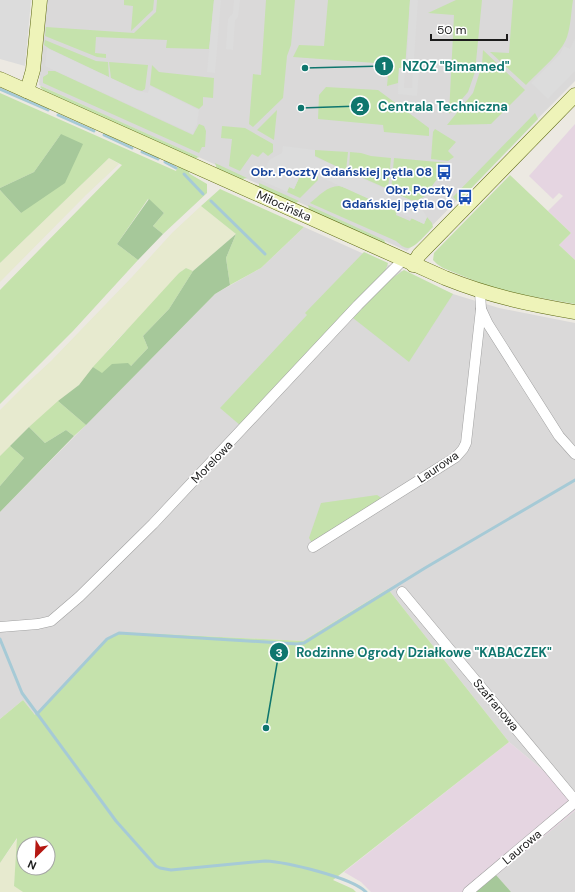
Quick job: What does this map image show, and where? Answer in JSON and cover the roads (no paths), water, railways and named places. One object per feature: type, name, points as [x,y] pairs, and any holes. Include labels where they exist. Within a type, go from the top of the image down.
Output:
[{"type":"street","points":[[27,91],[33,70],[40,0]]},
{"type":"street","name":"Miłocińska","points":[[0,79],[408,262],[480,292],[509,300],[575,312]]},
{"type":"street","points":[[408,262],[419,255],[575,95]]},
{"type":"street","name":"Morelowa","points":[[0,627],[38,624],[51,621],[74,602],[152,524],[358,305],[408,262]]},
{"type":"street","name":"Laurowa","points":[[313,547],[456,457],[464,449],[466,443],[481,309],[480,292]]},
{"type":"street","name":"Laurowa","points":[[481,309],[488,324],[559,436],[575,454]]},
{"type":"street","name":"Szafranowa","points":[[402,592],[575,801]]},
{"type":"street","name":"Laurowa","points":[[468,892],[575,801]]},
{"type":"waterway","points":[[0,89],[48,110]]},
{"type":"waterway","points":[[58,115],[94,131]]},
{"type":"waterway","points":[[104,135],[132,148]]},
{"type":"waterway","points":[[142,152],[158,159]]},
{"type":"waterway","points":[[165,162],[176,168]]},
{"type":"waterway","points":[[184,174],[203,194]]},
{"type":"waterway","points":[[211,201],[265,254]]},
{"type":"waterway","points":[[37,714],[107,639],[119,633],[297,644],[304,643],[425,568],[575,480]]},
{"type":"waterway","points":[[0,639],[22,693],[116,821],[156,866],[171,870],[265,861],[275,862],[318,871],[347,881],[366,892]]},
{"type":"place","name":"NZOZ \"Bimamed\"","points":[[305,68]]},
{"type":"place","name":"Centrala Techniczna","points":[[301,108]]},
{"type":"place","name":"Obr. Poczty Gdańskiej pętla 08","points":[[444,172]]},
{"type":"place","name":"Obr. Poczty Gdańskiej pętla 06","points":[[465,197]]},
{"type":"place","name":"Rodzinne Ogrody Działkowe \"KABACZEK\"","points":[[266,728]]}]
